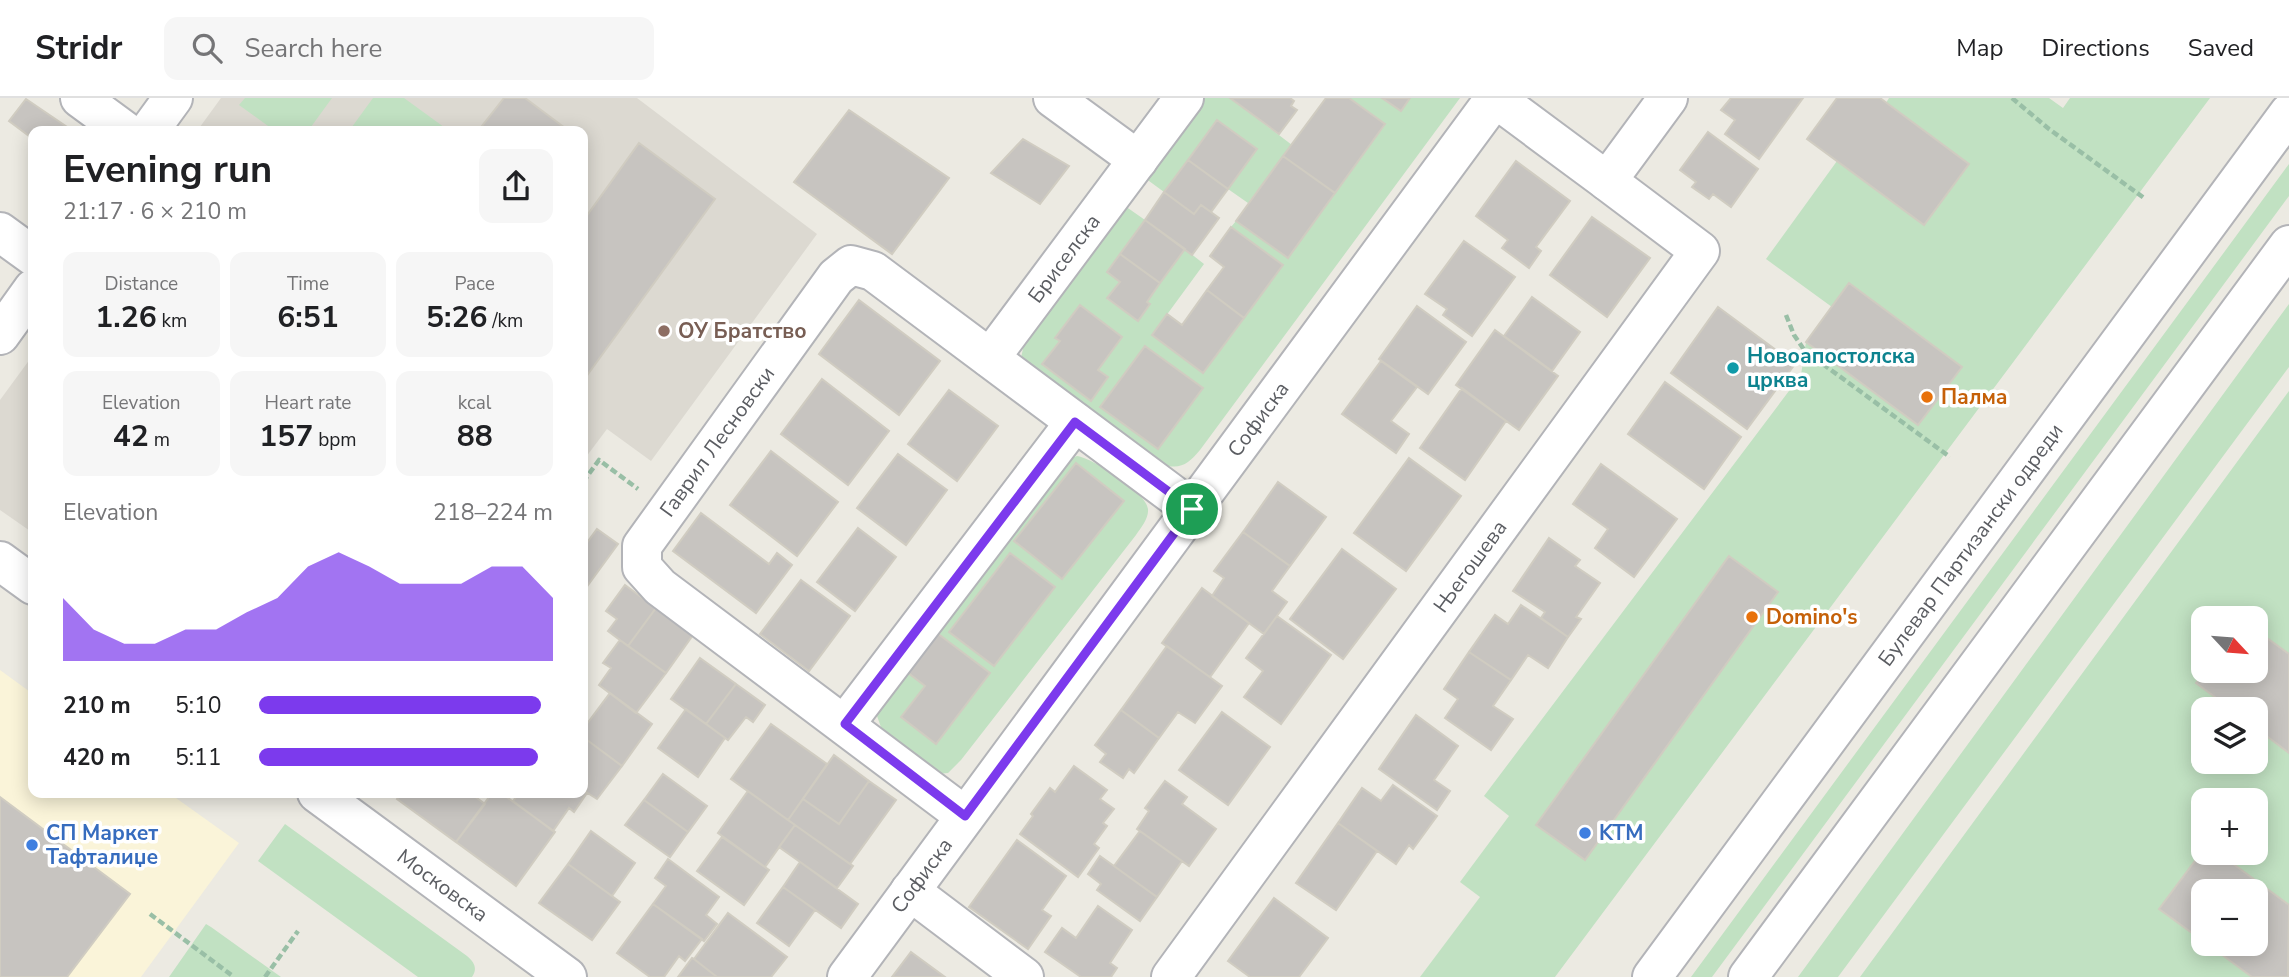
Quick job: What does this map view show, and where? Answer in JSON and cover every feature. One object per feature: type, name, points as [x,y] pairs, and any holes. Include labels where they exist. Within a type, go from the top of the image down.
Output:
[{"type":"street","points":[[80,98],[118,126]]},
{"type":"street","points":[[153,126],[173,98]]},
{"type":"street","points":[[1053,98],[1138,160]]},
{"type":"street","name":"Бриселска","points":[[990,358],[1184,98]]},
{"type":"street","name":"Његошева","points":[[1171,977],[1700,251],[1494,98]]},
{"type":"street","name":"Софиска","points":[[847,977],[1494,98]]},
{"type":"street","points":[[1607,181],[1668,98]]},
{"type":"street","name":"Булевар Партизански одреди","points":[[1653,977],[2289,113]]},
{"type":"street","points":[[0,232],[28,252]]},
{"type":"street","points":[[1748,977],[2289,244]]},
{"type":"street","name":"Гаврил Лесновски","points":[[965,816],[660,587],[642,567],[642,546],[836,277],[851,265],[873,271],[1192,509]]},
{"type":"street","points":[[0,335],[28,296]]},
{"type":"street","points":[[845,724],[1075,422]]},
{"type":"street","points":[[0,561],[28,581]]},
{"type":"street","name":"Московска","points":[[324,798],[567,977]]},
{"type":"street","points":[[910,891],[1024,977]]},
{"type":"path","points":[[2012,98],[2049,129],[2144,198]]},
{"type":"path","points":[[1786,315],[1794,335],[1805,351],[1950,457]]},
{"type":"path","points":[[588,475],[598,460],[667,510]]},
{"type":"path","points":[[150,914],[234,977]]},
{"type":"path","points":[[265,977],[298,932]]},
{"type":"shaded area","name":"ОУ Братство","points":[[221,98],[637,98],[817,234],[651,461],[607,429],[588,454],[588,126],[201,126]]},
{"type":"shaded area","points":[[28,362],[28,530],[0,510],[0,400]]},
{"type":"shaded area","points":[[0,670],[28,690],[28,798],[176,798],[239,843],[141,977],[0,977]]},
{"type":"green space","points":[[245,98],[332,98],[312,126],[268,126],[239,105]]},
{"type":"green space","points":[[373,98],[404,98],[442,126],[353,126]]},
{"type":"green space","points":[[1204,98],[1230,98],[1292,145],[1248,203],[1228,189],[1257,149],[1217,120],[1164,192],[1145,178]]},
{"type":"green space","points":[[1349,98],[1460,98],[1200,450],[1188,462],[1174,467],[1162,464],[1021,358],[1024,344],[1125,206],[1145,220],[1107,272],[1120,282],[1107,299],[1138,321],[1150,305],[1147,302],[1185,249],[1204,264],[1152,335],[1203,372],[1282,265],[1231,227],[1236,221],[1288,258],[1385,125]]},
{"type":"green space","points":[[1889,98],[2049,98],[2063,108],[2070,98],[2210,98],[1555,977],[1420,977],[1480,897],[1460,882],[1509,816],[1484,796],[1801,375],[1806,342],[1918,425],[1961,368],[1832,307],[1766,259],[1837,161],[1924,225],[1969,164],[1886,103]]},
{"type":"green space","points":[[2289,164],[2289,196],[1712,977],[1691,977]]},
{"type":"green space","points":[[2289,304],[2289,367],[1838,977],[1798,977]]},
{"type":"green space","points":[[2289,391],[2289,977],[1860,977]]},
{"type":"green space","points":[[1077,456],[1106,469],[1139,494],[1148,509],[1146,519],[961,760],[948,773],[937,774],[882,730],[877,716],[878,708],[1064,461]]},
{"type":"green space","points":[[285,824],[467,956],[474,965],[472,977],[418,977],[258,861]]},
{"type":"green space","points":[[206,924],[211,927],[281,977],[169,977]]},
{"type":"building","points":[[504,98],[525,98],[562,126],[482,126]]},
{"type":"building","points":[[1230,98],[1290,98],[1294,101],[1291,106],[1297,110],[1279,134]]},
{"type":"building","points":[[1326,98],[1349,98],[1385,124],[1335,193],[1283,156]]},
{"type":"building","points":[[1382,98],[1410,98],[1401,111]]},
{"type":"building","points":[[1731,98],[1803,98],[1759,159],[1725,134],[1735,120],[1721,110]]},
{"type":"building","points":[[1837,98],[1880,98],[1969,164],[1924,225],[1807,139]]},
{"type":"building","points":[[26,99],[66,126],[28,126],[28,135],[9,121]]},
{"type":"building","points":[[849,110],[949,178],[892,254],[794,182]]},
{"type":"building","points":[[1217,120],[1257,149],[1228,189],[1188,160]]},
{"type":"building","points":[[1708,132],[1758,169],[1731,207],[1713,194],[1709,199],[1692,187],[1696,182],[1680,170]]},
{"type":"building","points":[[1023,139],[1069,166],[1040,204],[991,173]]},
{"type":"building","points":[[639,143],[715,199],[588,374],[588,214]]},
{"type":"building","points":[[1283,156],[1335,193],[1288,258],[1236,221]]},
{"type":"building","points":[[1188,160],[1228,189],[1211,212],[1201,205],[1194,214],[1164,192]]},
{"type":"building","points":[[1516,161],[1570,201],[1536,247],[1541,251],[1529,268],[1502,248],[1508,240],[1476,216]]},
{"type":"building","points":[[1164,192],[1194,214],[1201,205],[1219,218],[1192,255],[1145,220]]},
{"type":"building","points":[[1592,217],[1650,258],[1607,317],[1550,275]]},
{"type":"building","points":[[1145,220],[1185,249],[1160,283],[1120,254]]},
{"type":"building","points":[[1231,227],[1283,265],[1244,318],[1207,290],[1224,267],[1210,256]]},
{"type":"building","points":[[1464,241],[1515,277],[1472,336],[1443,315],[1447,309],[1425,294]]},
{"type":"building","points":[[1120,254],[1160,283],[1138,321],[1107,298],[1120,282],[1107,272]]},
{"type":"building","points":[[1849,283],[1962,367],[1918,425],[1806,342]]},
{"type":"building","points":[[1207,290],[1244,318],[1203,373],[1152,335],[1167,314],[1182,325]]},
{"type":"building","points":[[1532,297],[1580,332],[1552,371],[1504,336]]},
{"type":"building","points":[[859,300],[940,361],[899,415],[819,354]]},
{"type":"building","points":[[1080,305],[1122,337],[1098,370],[1108,377],[1091,401],[1042,364],[1060,341],[1055,338]]},
{"type":"building","points":[[1417,306],[1466,342],[1428,394],[1379,359]]},
{"type":"building","name":"Новоапостолска црква","points":[[1718,307],[1795,364],[1747,429],[1671,373]]},
{"type":"building","points":[[1495,330],[1558,376],[1519,430],[1456,385]]},
{"type":"building","points":[[1145,346],[1203,388],[1158,449],[1100,407]]},
{"type":"building","points":[[1381,361],[1417,387],[1391,421],[1409,434],[1396,453],[1342,414]]},
{"type":"building","points":[[822,379],[889,431],[848,485],[781,434]]},
{"type":"building","points":[[1665,382],[1741,437],[1704,489],[1628,434]]},
{"type":"building","points":[[1462,388],[1506,421],[1465,480],[1420,448]]},
{"type":"building","points":[[949,390],[998,426],[957,481],[908,444]]},
{"type":"building","points":[[771,451],[838,502],[797,556],[730,505]]},
{"type":"building","points":[[898,454],[947,490],[906,545],[857,508]]},
{"type":"building","points":[[1409,458],[1461,496],[1406,571],[1354,533]]},
{"type":"building","points":[[1076,463],[1124,501],[1062,579],[1014,541]]},
{"type":"building","points":[[1601,464],[1677,519],[1634,577],[1595,548],[1608,529],[1573,504]]},
{"type":"building","points":[[1278,482],[1326,517],[1290,566],[1243,532]]},
{"type":"building","points":[[701,513],[769,564],[777,553],[792,565],[756,613],[673,551]]},
{"type":"building","points":[[858,528],[896,557],[855,611],[817,582]]},
{"type":"building","points":[[597,529],[618,544],[588,585],[588,541]]},
{"type":"building","points":[[1243,532],[1290,566],[1272,591],[1287,602],[1264,634],[1212,596],[1224,578],[1214,571]]},
{"type":"building","points":[[1549,538],[1580,560],[1575,566],[1600,583],[1576,617],[1581,619],[1568,637],[1541,618],[1545,612],[1513,591]]},
{"type":"building","points":[[1342,549],[1396,589],[1343,659],[1290,619]]},
{"type":"building","points":[[1010,553],[1055,587],[994,666],[949,632]]},
{"type":"building","points":[[1729,556],[1778,592],[1585,860],[1536,825]]},
{"type":"building","points":[[801,580],[850,616],[809,671],[760,634]]},
{"type":"building","points":[[625,585],[656,608],[628,646],[608,631],[617,619],[606,611]]},
{"type":"building","points":[[1202,588],[1249,623],[1210,677],[1162,643]]},
{"type":"building","points":[[1521,605],[1568,637],[1548,668],[1528,655],[1511,680],[1469,652],[1495,615],[1508,624]]},
{"type":"building","points":[[656,608],[693,635],[666,673],[628,646]]},
{"type":"building","points":[[1277,616],[1331,655],[1281,724],[1244,697],[1263,671],[1246,658]]},
{"type":"building","points":[[937,633],[990,673],[936,744],[901,717],[925,686],[907,672]]},
{"type":"building","points":[[2268,639],[2289,654],[2289,753],[2268,737],[2268,697],[2215,697],[2196,683],[2268,683]]},
{"type":"building","points":[[620,640],[666,673],[636,713],[599,685],[611,668],[603,663]]},
{"type":"building","points":[[1167,646],[1222,686],[1195,723],[1178,712],[1159,738],[1121,710]]},
{"type":"building","points":[[1469,652],[1511,680],[1493,706],[1513,719],[1491,750],[1445,718],[1458,699],[1444,689]]},
{"type":"building","points":[[700,658],[736,684],[706,724],[671,699]]},
{"type":"building","points":[[736,684],[765,705],[753,722],[746,717],[728,740],[706,724]]},
{"type":"building","points":[[610,693],[652,724],[622,766],[588,741],[588,722]]},
{"type":"building","points":[[686,709],[725,738],[698,777],[658,748]]},
{"type":"building","points":[[1121,710],[1159,738],[1134,773],[1129,769],[1123,778],[1100,762],[1106,754],[1095,745]]},
{"type":"building","points":[[1222,712],[1270,747],[1228,805],[1179,770]]},
{"type":"building","points":[[1416,715],[1458,746],[1434,780],[1450,791],[1437,810],[1379,769]]},
{"type":"building","points":[[771,724],[827,764],[788,820],[731,779]]},
{"type":"building","points":[[588,741],[622,766],[597,799],[588,793]]},
{"type":"building","points":[[834,755],[869,781],[839,824],[803,799]]},
{"type":"building","points":[[1074,766],[1107,790],[1100,799],[1114,809],[1103,823],[1107,826],[1094,844],[1099,848],[1078,877],[1020,834],[1050,788],[1055,792]]},
{"type":"building","points":[[663,774],[707,806],[688,832],[644,800]]},
{"type":"building","points":[[869,781],[896,800],[850,864],[788,820],[803,799],[839,824]]},
{"type":"building","points":[[1165,781],[1187,797],[1182,804],[1216,829],[1189,866],[1137,829],[1149,811],[1145,808]]},
{"type":"building","points":[[1393,785],[1437,816],[1413,849],[1409,845],[1396,864],[1338,823],[1362,788],[1381,801]]},
{"type":"building","points":[[748,791],[795,825],[765,867],[718,833]]},
{"type":"building","name":"СП Маркет Тафталиџе","points":[[0,797],[130,894],[67,977],[0,977]]},
{"type":"building","points":[[477,798],[485,804],[456,842],[397,799]]},
{"type":"building","points":[[488,798],[508,798],[555,832],[516,886],[456,842]]},
{"type":"building","points":[[515,798],[584,798],[574,812],[569,808],[553,831],[513,801]]},
{"type":"building","points":[[644,800],[688,832],[670,857],[625,825]]},
{"type":"building","points":[[1338,823],[1377,851],[1336,910],[1296,883]]},
{"type":"building","points":[[795,825],[853,866],[837,888],[779,847]]},
{"type":"building","points":[[591,831],[635,863],[612,896],[568,864]]},
{"type":"building","points":[[1140,831],[1182,861],[1157,897],[1114,866]]},
{"type":"building","points":[[722,837],[769,870],[744,905],[697,871]]},
{"type":"building","points":[[1017,840],[1066,876],[1042,910],[1051,916],[1028,949],[969,907]]},
{"type":"building","points":[[1100,856],[1157,897],[1140,921],[1097,890],[1101,884],[1088,874]]},
{"type":"building","points":[[668,859],[719,897],[706,915],[717,924],[704,941],[653,904],[666,886],[655,878]]},
{"type":"building","points":[[800,862],[858,904],[841,928],[783,887]]},
{"type":"building","points":[[568,864],[620,902],[592,940],[539,903]]},
{"type":"building","points":[[2192,865],[2235,865],[2254,879],[2191,879],[2191,932],[2159,909]]},
{"type":"building","points":[[783,887],[815,910],[789,946],[757,923]]},
{"type":"building","points":[[2268,890],[2289,905],[2288,977],[2252,977],[2224,956],[2268,956]]},
{"type":"building","points":[[1274,898],[1328,938],[1299,977],[1250,977],[1228,961]]},
{"type":"building","points":[[653,904],[702,939],[685,961],[679,956],[664,977],[650,977],[617,953]]},
{"type":"building","points":[[1098,906],[1132,930],[1110,963],[1117,968],[1111,977],[1081,977],[1045,952],[1062,928],[1076,938]]},
{"type":"building","points":[[728,913],[787,957],[771,977],[717,977],[694,959]]},
{"type":"building","points":[[911,952],[945,977],[892,977]]},
{"type":"building","points":[[692,958],[694,959],[717,977],[678,977]]},
{"type":"place","name":"ОУ Братство","points":[[664,331]]},
{"type":"place","name":"Новоапостолска црква","points":[[1733,368]]},
{"type":"place","name":"Палма","points":[[1927,397]]},
{"type":"place","name":"Domino's","points":[[1752,617]]},
{"type":"place","name":"KTM","points":[[1585,833]]},
{"type":"place","name":"СП Маркет Тафталиџе","points":[[32,845]]},
{"type":"route","points":[[1075,422],[1192,509],[965,816],[845,724],[1075,422]]}]
